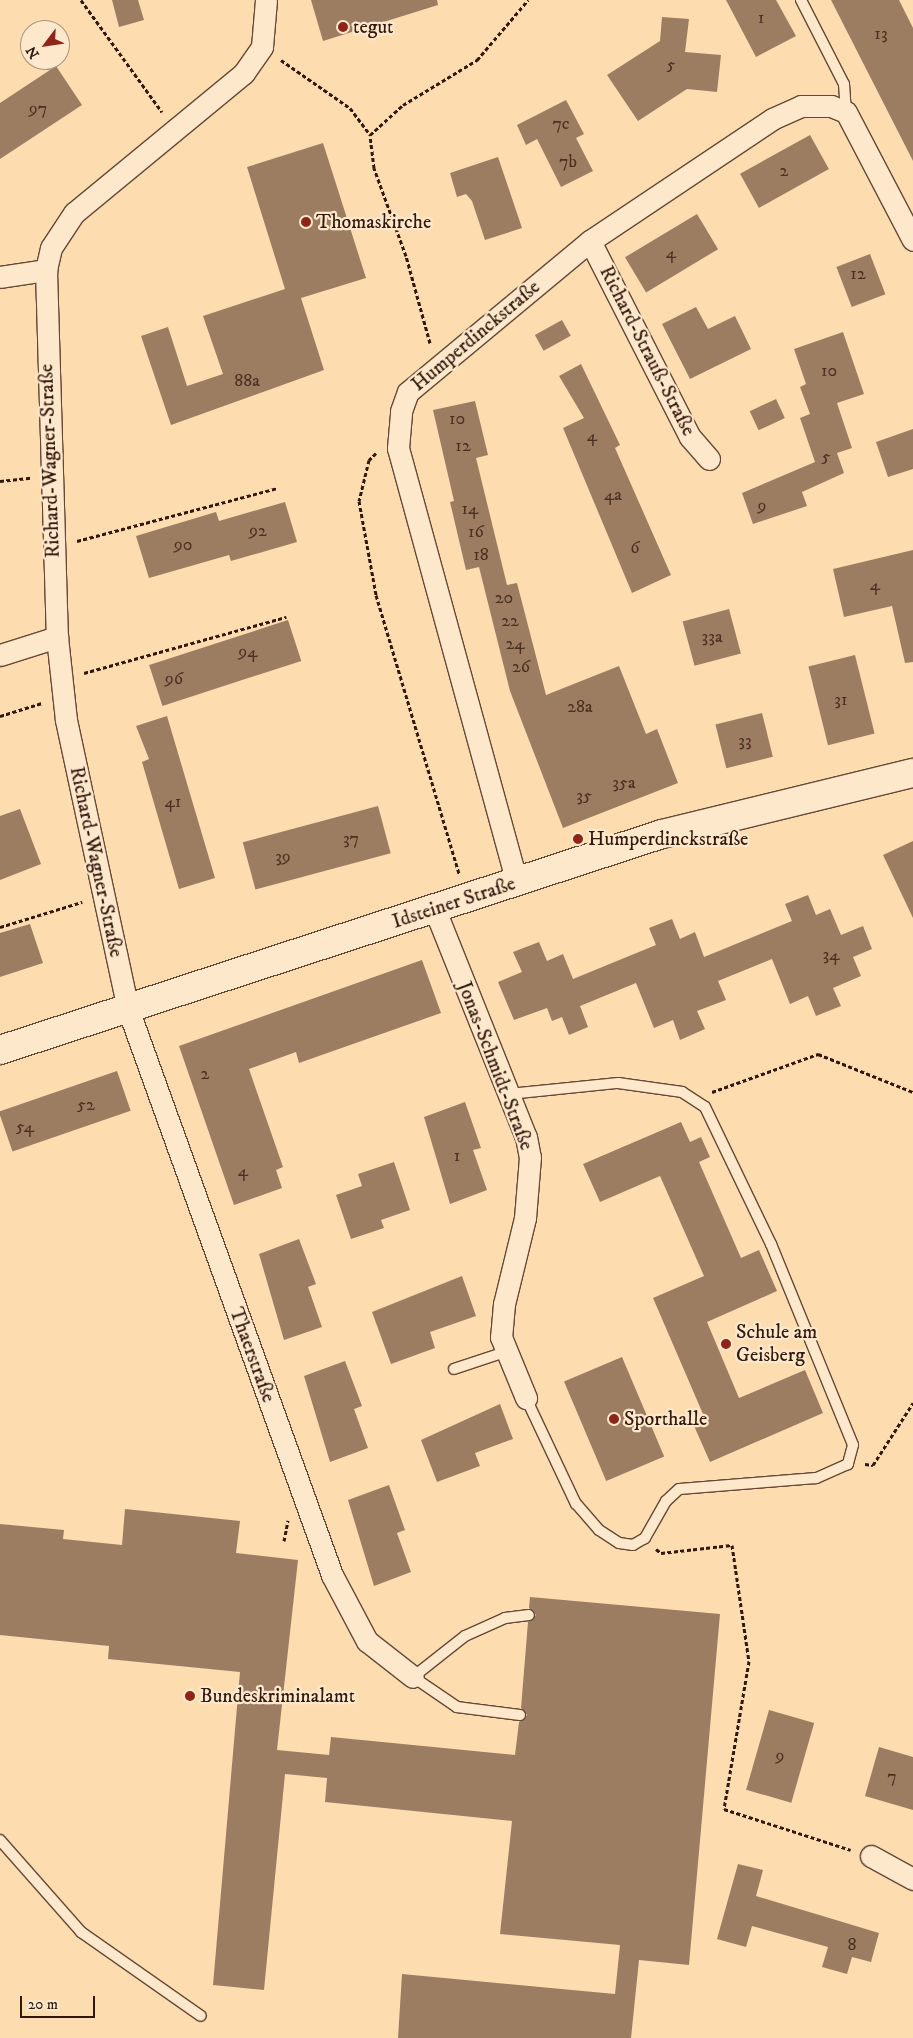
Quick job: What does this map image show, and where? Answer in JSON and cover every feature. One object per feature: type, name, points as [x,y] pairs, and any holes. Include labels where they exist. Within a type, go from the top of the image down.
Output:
[{"type":"street","name":"Richard-Wagner-Straße","points":[[128,1009],[102,896],[63,687],[57,637],[49,476],[46,270],[59,231],[74,213],[176,131],[244,73],[262,46],[268,21],[266,0]]},
{"type":"street","name":"Humperdinckstraße","points":[[518,883],[398,448],[399,433],[408,392],[436,366],[590,241],[772,119],[816,104],[846,112]]},
{"type":"street","points":[[846,112],[913,240]]},
{"type":"street","name":"Richard-Strauß-Straße","points":[[590,241],[690,437],[708,459]]},
{"type":"street","points":[[0,277],[46,270]]},
{"type":"street","points":[[0,655],[57,637]]},
{"type":"street","name":"Idsteiner Straße","points":[[0,1050],[717,819],[913,773]]},
{"type":"street","name":"Jonas-Schmidt-Straße","points":[[435,910],[526,1137],[530,1175],[504,1304],[505,1352],[526,1398]]},
{"type":"street","name":"Thaerstraße","points":[[128,1009],[332,1575],[367,1641],[412,1677]]},
{"type":"street","points":[[871,1856],[913,1879]]},
{"type":"lane","points":[[801,0],[844,84],[846,112]]},
{"type":"lane","points":[[509,1094],[618,1083],[695,1098],[714,1124],[822,1366],[853,1445],[848,1464],[816,1478],[680,1489],[666,1501],[645,1538],[633,1545],[619,1543],[599,1530],[576,1504],[526,1398]]},
{"type":"lane","points":[[454,1369],[505,1352]]},
{"type":"lane","points":[[520,1715],[458,1707],[412,1677],[465,1636],[505,1618],[529,1615]]},
{"type":"lane","points":[[0,1840],[81,1932],[201,2016]]},
{"type":"path","points":[[81,0],[176,131]]},
{"type":"path","points":[[370,135],[403,105],[476,60],[528,0]]},
{"type":"path","points":[[262,46],[350,108],[370,135],[374,168],[406,256],[436,366]]},
{"type":"path","points":[[399,433],[369,460],[358,501],[376,595],[466,900]]},
{"type":"path","points":[[0,481],[49,476]]},
{"type":"path","points":[[52,547],[277,488]]},
{"type":"path","points":[[0,716],[63,687],[286,617]]},
{"type":"path","points":[[0,927],[102,896]]},
{"type":"path","points":[[695,1098],[818,1054],[913,1092]]},
{"type":"path","points":[[848,1464],[873,1464],[913,1403]]},
{"type":"path","points":[[284,1530],[284,1541]]},
{"type":"path","points":[[645,1538],[661,1553],[732,1544],[749,1661],[724,1809],[871,1856]]},
{"type":"building","points":[[112,0],[138,0],[144,20],[119,27]]},
{"type":"building","name":"tegut","points":[[311,0],[437,0],[438,5],[323,41]]},
{"type":"building","points":[[726,0],[776,0],[796,36],[756,57]]},
{"type":"building","points":[[831,0],[899,0],[913,28],[913,161]]},
{"type":"building","points":[[662,17],[689,19],[685,52],[721,55],[717,92],[687,89],[638,121],[607,75],[660,41]]},
{"type":"building","points":[[50,70],[59,70],[82,105],[0,159],[0,103]]},
{"type":"building","points":[[566,100],[584,134],[576,138],[593,171],[561,187],[537,139],[526,145],[517,125]]},
{"type":"building","points":[[810,135],[829,169],[759,208],[740,174]]},
{"type":"building","points":[[323,143],[366,278],[301,298],[324,370],[171,425],[141,336],[168,327],[187,386],[223,374],[203,316],[285,289],[247,167]]},
{"type":"building","points":[[498,157],[522,228],[485,240],[472,201],[466,194],[457,197],[450,173]]},
{"type":"building","points":[[697,214],[718,249],[646,292],[625,257]]},
{"type":"building","points":[[870,254],[885,294],[852,307],[836,267]]},
{"type":"building","points":[[696,307],[708,329],[735,316],[751,349],[690,379],[662,324]]},
{"type":"building","points":[[562,320],[571,336],[544,351],[535,335]]},
{"type":"building","points":[[843,332],[864,394],[837,403],[852,448],[837,453],[844,473],[802,492],[807,506],[753,524],[742,493],[815,462],[800,418],[810,414],[800,387],[806,384],[794,349]]},
{"type":"building","points":[[581,364],[620,445],[615,448],[671,575],[632,593],[563,428],[584,418],[559,376]]},
{"type":"building","points":[[776,399],[785,418],[759,430],[750,411]]},
{"type":"building","points":[[475,401],[488,455],[476,458],[507,585],[517,583],[546,695],[619,666],[646,734],[657,729],[678,783],[563,828],[510,691],[479,567],[466,570],[450,502],[454,501],[433,410]]},
{"type":"building","points":[[913,429],[913,469],[888,477],[876,442]]},
{"type":"building","points":[[285,502],[297,542],[231,561],[229,555],[149,578],[136,536],[216,512],[219,521]]},
{"type":"building","points":[[913,550],[913,662],[905,663],[892,606],[844,617],[833,569]]},
{"type":"building","points":[[729,609],[741,653],[695,666],[683,621]]},
{"type":"building","points":[[288,620],[301,661],[162,706],[149,665]]},
{"type":"building","points":[[855,655],[875,734],[828,745],[808,667]]},
{"type":"building","points":[[762,713],[773,757],[726,768],[715,725]]},
{"type":"building","points":[[167,716],[215,878],[179,889],[142,762],[149,759],[136,726]]},
{"type":"building","points":[[378,806],[391,853],[255,890],[243,842]]},
{"type":"building","points":[[20,809],[41,864],[0,880],[0,816]]},
{"type":"building","points":[[913,841],[913,918],[883,855]]},
{"type":"building","points":[[808,895],[816,915],[830,909],[841,935],[863,926],[872,949],[853,957],[861,976],[833,988],[841,1006],[816,1016],[808,996],[790,1004],[772,959],[718,981],[726,1000],[697,1011],[705,1029],[680,1040],[673,1020],[654,1028],[636,983],[580,1006],[588,1027],[569,1035],[562,1017],[552,1021],[547,1008],[514,1020],[498,982],[522,972],[513,952],[539,942],[547,961],[563,954],[573,979],[656,945],[649,928],[672,919],[680,939],[695,932],[704,957],[792,921],[785,904]]},
{"type":"building","points":[[30,924],[43,963],[0,977],[0,933]]},
{"type":"building","points":[[422,960],[441,1013],[299,1063],[296,1052],[249,1069],[283,1167],[276,1170],[282,1188],[234,1205],[179,1046]]},
{"type":"building","points":[[117,1071],[131,1111],[12,1151],[0,1111]]},
{"type":"building","points":[[465,1102],[481,1148],[473,1150],[487,1190],[450,1204],[424,1117]]},
{"type":"building","points":[[681,1122],[690,1142],[701,1137],[710,1157],[699,1162],[741,1258],[759,1250],[777,1291],[707,1322],[739,1398],[805,1370],[823,1413],[710,1462],[691,1419],[703,1414],[653,1298],[704,1276],[660,1176],[600,1202],[583,1164]]},
{"type":"building","points":[[394,1162],[410,1210],[381,1220],[384,1228],[351,1239],[336,1195],[362,1186],[358,1174]]},
{"type":"building","points":[[299,1239],[316,1284],[308,1287],[322,1327],[284,1340],[259,1254]]},
{"type":"building","points":[[462,1276],[476,1316],[430,1332],[435,1348],[391,1364],[372,1312]]},
{"type":"building","name":"Sporthalle","points":[[622,1357],[664,1456],[606,1481],[564,1382]]},
{"type":"building","points":[[345,1361],[362,1406],[354,1409],[368,1448],[330,1462],[304,1376]]},
{"type":"building","points":[[500,1404],[513,1439],[475,1453],[480,1466],[437,1482],[421,1440]]},
{"type":"building","points":[[389,1485],[405,1530],[397,1533],[411,1572],[374,1586],[348,1500]]},
{"type":"building","points":[[125,1509],[240,1521],[236,1553],[298,1560],[277,1750],[329,1755],[331,1737],[515,1755],[519,1722],[527,1715],[521,1708],[528,1622],[536,1615],[529,1608],[530,1597],[720,1614],[689,1965],[639,1960],[631,2038],[398,2038],[402,1974],[615,1994],[620,1945],[500,1934],[512,1821],[325,1802],[327,1778],[285,1774],[264,1990],[213,1985],[240,1672],[108,1659],[109,1646],[0,1635],[0,1524],[64,1530],[63,1539],[122,1545]]},
{"type":"building","points":[[769,1710],[814,1723],[791,1803],[746,1790]]},
{"type":"building","points":[[879,1747],[913,1757],[913,1810],[865,1796]]},
{"type":"building","points":[[738,1864],[763,1870],[756,1896],[879,1933],[871,1962],[852,1957],[847,1974],[822,1967],[828,1947],[752,1926],[746,1947],[717,1939]]},
{"type":"place","name":"tegut","points":[[343,27]]},
{"type":"place","name":"Thomaskirche","points":[[306,222]]},
{"type":"place","name":"Humperdinckstraße","points":[[578,839]]},
{"type":"place","name":"Schule am Geisberg","points":[[726,1344]]},
{"type":"place","name":"Sporthalle","points":[[614,1419]]},
{"type":"place","name":"Bundeskriminalamt","points":[[190,1696]]}]
